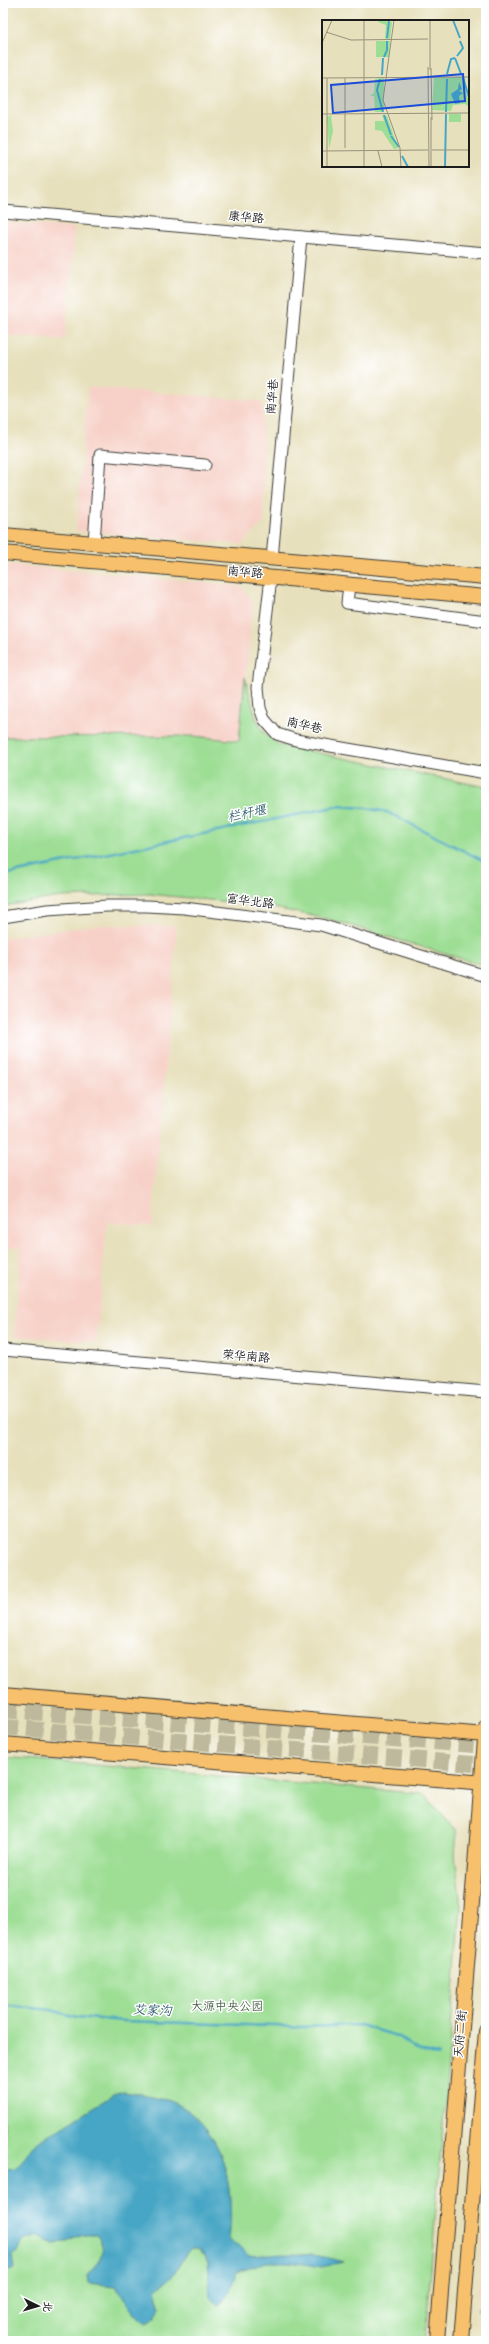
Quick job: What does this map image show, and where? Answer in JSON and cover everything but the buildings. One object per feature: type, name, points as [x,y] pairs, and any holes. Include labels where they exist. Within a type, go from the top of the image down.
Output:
[{"type":"main road","name":"南华路","points":[[3,535],[486,577]]},
{"type":"main road","name":"南华路","points":[[3,553],[486,597]]},
{"type":"main road","points":[[3,1694],[486,1732]]},
{"type":"main road","name":"天府二街","points":[[437,2341],[484,1783],[486,1732]]},
{"type":"main road","points":[[3,1744],[484,1783]]},
{"type":"main road","name":"天府二街","points":[[461,2341],[486,2032]]},
{"type":"street","name":"康华路","points":[[3,211],[486,253]]},
{"type":"street","name":"南华巷","points":[[272,559],[301,237]]},
{"type":"street","points":[[94,543],[100,455],[205,464]]},
{"type":"street","name":"南华巷","points":[[271,577],[258,697],[264,719],[277,734],[296,740],[486,773]]},
{"type":"street","points":[[349,584],[347,603],[486,621]]},
{"type":"street","name":"富华北路","points":[[3,917],[47,910],[107,906],[184,908],[314,924],[486,976]]},
{"type":"street","name":"荣华南路","points":[[3,1350],[486,1392]]},
{"type":"shaded area","points":[[3,222],[75,228],[65,340],[3,335]]},
{"type":"shaded area","points":[[88,387],[262,401],[264,522],[242,544],[76,531]]},
{"type":"shaded area","points":[[3,564],[240,586],[253,601],[239,741],[194,736],[3,737]]},
{"type":"shaded area","points":[[97,925],[177,926],[152,1226],[107,1222],[96,1342],[14,1336],[21,1248],[3,1247],[3,938]]},
{"type":"shaded area","points":[[486,2200],[486,2290],[478,2293]]},
{"type":"green space","points":[[245,677],[256,718],[264,733],[279,745],[486,787],[486,966],[328,919],[260,905],[149,894],[60,897],[3,906],[3,737],[194,736],[239,741]]},
{"type":"green space","name":"大源中央公园","points":[[3,1757],[424,1794],[457,1832],[455,1855],[461,1907],[425,2341],[3,2341]]},
{"type":"water","points":[[123,2092],[152,2096],[169,2101],[188,2111],[203,2125],[214,2141],[222,2159],[227,2179],[230,2199],[229,2240],[239,2246],[249,2256],[296,2254],[319,2256],[343,2262],[322,2267],[290,2262],[266,2262],[237,2271],[228,2295],[218,2306],[210,2297],[208,2263],[200,2250],[191,2248],[183,2258],[176,2272],[156,2290],[161,2307],[155,2317],[146,2323],[137,2317],[115,2286],[88,2283],[87,2274],[100,2261],[103,2252],[97,2234],[83,2234],[67,2242],[54,2243],[38,2236],[23,2241],[19,2250],[13,2255],[15,2269],[4,2272],[3,2165],[6,2169],[17,2168],[32,2146],[113,2095]]},
{"type":"waterway","name":"栏杆堰","points":[[3,875],[339,806],[365,808],[387,812],[486,862]]},
{"type":"waterway","name":"艾家沟","points":[[3,2005],[51,2010],[76,2017],[124,2021],[304,2027],[360,2025],[397,2036],[417,2050],[438,2056]]},
{"type":"waterway","points":[[478,2310],[486,2306]]},
{"type":"waterway","points":[[414,2341],[419,2339]]},
{"type":"tunnel","points":[[3,1710],[486,1746]]},
{"type":"tunnel","points":[[3,1727],[486,1765]]}]
